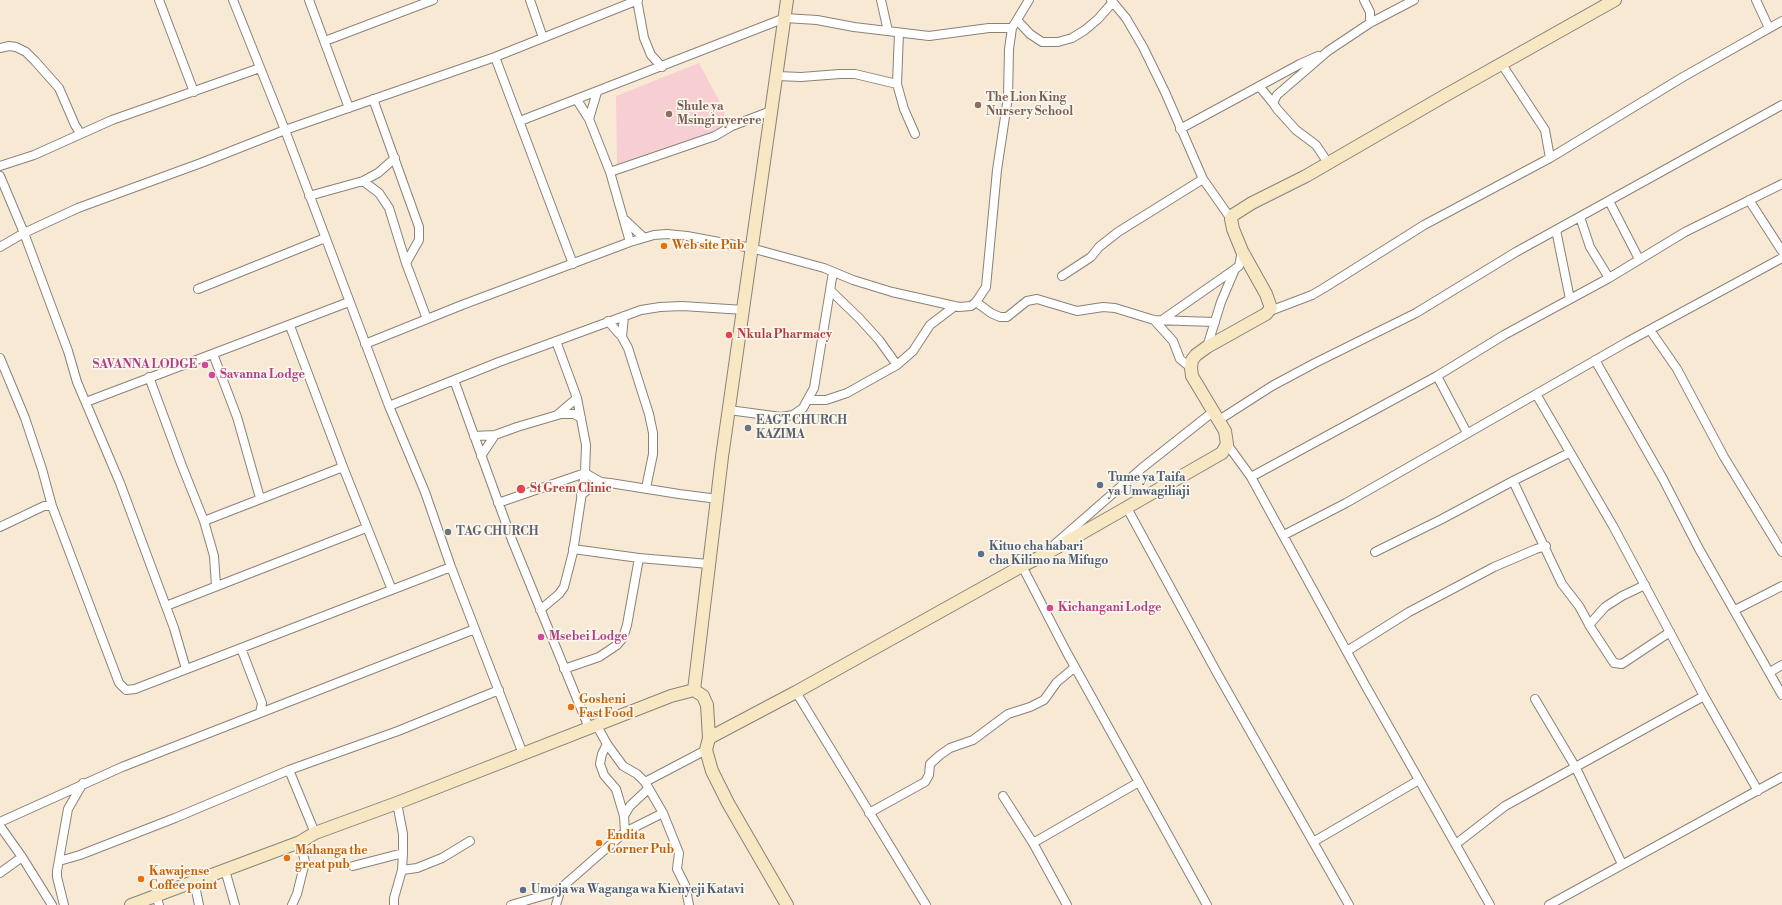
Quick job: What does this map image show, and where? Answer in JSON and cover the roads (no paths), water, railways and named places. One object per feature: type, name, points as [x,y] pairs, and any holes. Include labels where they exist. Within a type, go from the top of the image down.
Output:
[{"type":"street","points":[[159,0],[194,92]]},
{"type":"street","points":[[233,0],[285,130],[389,406],[425,492],[451,567],[523,754]]},
{"type":"street","points":[[309,0],[349,108]]},
{"type":"street","points":[[325,41],[433,0]]},
{"type":"street","points":[[530,0],[543,38]]},
{"type":"street","points":[[0,247],[24,233],[78,208],[201,163],[285,130],[495,57],[637,0],[639,18],[646,44],[652,55],[662,67]]},
{"type":"street","points":[[881,0],[888,31]]},
{"type":"street","points":[[365,344],[643,237],[667,234],[752,248],[824,268],[853,280],[892,292],[955,306],[966,307],[976,302],[986,286],[987,279],[997,170],[1008,97],[1009,49],[1012,28],[1029,0]]},
{"type":"street","points":[[1364,0],[1370,12],[1370,23]]},
{"type":"street","points":[[1273,103],[1277,95],[1328,51],[1370,23],[1414,0]]},
{"type":"street","points":[[1231,219],[1252,203],[1306,176],[1501,63],[1615,0]]},
{"type":"street","points":[[1756,0],[1769,28]]},
{"type":"street","points":[[1017,20],[1030,34],[1042,42],[1058,42],[1072,38],[1085,30],[1098,19],[1112,1],[1126,18],[1143,47],[1165,92],[1203,179],[1231,219],[1233,229],[1242,251],[1266,294],[1271,308],[1270,311]]},
{"type":"street","points":[[694,690],[729,410],[771,111],[785,18],[789,2]]},
{"type":"street","points":[[520,121],[785,18],[817,20],[854,27],[929,36],[990,28],[1012,28]]},
{"type":"street","points":[[1490,905],[1347,652],[1251,477],[1227,444],[1225,431],[1198,386],[1191,368],[1192,360],[1196,355],[1208,347],[1260,319],[1270,311],[1312,295],[1424,225],[1550,158],[1782,20]]},
{"type":"street","points":[[899,32],[896,84],[904,109],[915,134]]},
{"type":"street","points":[[0,48],[9,46],[16,47],[26,52],[35,61],[59,88],[74,125],[80,133]]},
{"type":"street","points":[[1180,129],[1300,64],[1328,51]]},
{"type":"street","points":[[495,57],[573,264]]},
{"type":"street","points":[[1501,63],[1545,130],[1550,158]]},
{"type":"street","points":[[0,166],[34,155],[80,133],[118,118],[260,68]]},
{"type":"street","points":[[777,76],[801,78],[855,74],[896,84]]},
{"type":"street","points":[[1259,86],[1296,130],[1316,145],[1328,163]]},
{"type":"street","points":[[589,119],[597,92]]},
{"type":"street","points":[[373,99],[419,227],[419,240],[406,263]]},
{"type":"street","points":[[577,100],[589,119],[610,172],[630,242]]},
{"type":"street","points":[[1042,556],[1121,486],[1216,415],[1416,312],[1478,274],[1782,105]]},
{"type":"street","points":[[610,172],[715,136],[732,126],[771,111]]},
{"type":"street","points":[[309,196],[363,181],[378,173],[395,158]]},
{"type":"street","points":[[0,176],[24,233],[68,351],[77,382],[120,484],[174,628],[186,669]]},
{"type":"street","points":[[1062,276],[1091,257],[1099,247],[1118,232],[1203,179]]},
{"type":"street","points":[[363,181],[384,199],[427,319]]},
{"type":"street","points":[[1251,477],[1437,376],[1510,331],[1609,278],[1686,232],[1782,184]]},
{"type":"street","points":[[1749,200],[1782,251]]},
{"type":"street","points":[[1609,201],[1639,259]]},
{"type":"street","points":[[1580,217],[1590,247],[1609,278]]},
{"type":"street","points":[[624,220],[643,237]]},
{"type":"street","points":[[1556,230],[1570,299]]},
{"type":"street","points":[[198,289],[325,238]]},
{"type":"street","points":[[1158,320],[1239,266],[1242,251]]},
{"type":"street","points":[[1284,535],[1346,503],[1595,360],[1782,258]]},
{"type":"street","points":[[1208,347],[1215,322],[1235,269]]},
{"type":"street","points":[[729,410],[781,417],[793,415],[803,408],[809,400],[814,388],[834,272]]},
{"type":"street","points":[[831,290],[864,324],[897,365]]},
{"type":"street","points":[[976,302],[991,313],[1000,317],[1007,317],[1027,302],[1037,299],[1076,311],[1103,306],[1158,320],[1215,322]]},
{"type":"street","points":[[86,402],[149,377],[290,326],[349,302]]},
{"type":"street","points":[[389,406],[608,321],[641,310],[682,306],[744,310]]},
{"type":"street","points":[[809,400],[826,400],[848,393],[897,365],[913,351],[930,326],[955,306]]},
{"type":"street","points":[[622,337],[624,316]]},
{"type":"street","points":[[1158,320],[1173,341],[1180,359],[1191,368]]},
{"type":"street","points":[[608,321],[622,337],[642,388],[653,433],[653,454],[646,488]]},
{"type":"street","points":[[290,326],[366,528],[392,590]]},
{"type":"street","points":[[1650,330],[1676,369],[1724,457],[1782,552]]},
{"type":"street","points":[[540,610],[559,594],[564,587],[573,548],[585,473],[586,445],[577,398],[566,372],[556,341]]},
{"type":"street","points":[[213,354],[236,417],[260,498]]},
{"type":"street","points":[[0,358],[25,418],[42,469],[52,506],[120,686],[126,690],[131,690],[451,567]]},
{"type":"street","points":[[1595,360],[1782,694]]},
{"type":"street","points":[[1437,376],[1467,433]]},
{"type":"street","points":[[149,377],[204,521],[214,556],[216,586]]},
{"type":"street","points":[[454,380],[498,503],[564,669],[593,727],[623,766],[637,774],[663,813],[679,853],[677,869],[685,885],[689,905]]},
{"type":"street","points":[[1536,394],[1569,453],[1613,526],[1704,696],[1758,791]]},
{"type":"street","points":[[556,415],[577,398]]},
{"type":"street","points":[[474,436],[495,435],[556,415],[570,414],[581,418]]},
{"type":"street","points":[[481,456],[495,435]]},
{"type":"street","points":[[624,816],[646,786],[708,744],[796,692],[1127,508],[1222,453],[1227,444]]},
{"type":"street","points":[[1375,552],[1569,453]]},
{"type":"street","points":[[204,521],[343,467]]},
{"type":"street","points":[[498,503],[585,473],[601,482],[718,499]]},
{"type":"street","points":[[1513,481],[1546,546],[1562,584],[1579,606],[1611,660],[1618,664],[1622,664],[1670,632]]},
{"type":"street","points":[[581,495],[594,485],[601,482]]},
{"type":"street","points":[[0,527],[44,506],[52,506]]},
{"type":"street","points":[[1127,508],[1216,673],[1349,905]]},
{"type":"street","points":[[166,606],[366,528]]},
{"type":"street","points":[[575,535],[586,551]]},
{"type":"street","points":[[1347,652],[1409,612],[1494,567],[1546,546]]},
{"type":"street","points":[[573,548],[639,558],[709,564]]},
{"type":"street","points":[[564,669],[599,657],[617,645],[623,638],[627,625],[639,558]]},
{"type":"street","points":[[1022,566],[1075,667],[1207,905]]},
{"type":"street","points":[[1589,625],[1605,607],[1622,596],[1645,585]]},
{"type":"street","points":[[1735,610],[1782,586]]},
{"type":"street","points":[[0,822],[83,784],[475,629]]},
{"type":"street","points":[[241,648],[262,703],[260,713]]},
{"type":"street","points":[[1770,672],[1782,665]]},
{"type":"street","points":[[869,813],[925,782],[929,775],[930,764],[950,748],[973,740],[1008,714],[1030,707],[1044,700],[1057,682],[1075,667]]},
{"type":"street","points":[[59,861],[175,818],[289,770],[398,731],[499,690]]},
{"type":"street","points":[[131,905],[158,901],[194,881],[300,842],[315,833],[397,803],[671,696],[694,690],[703,696],[707,705],[708,744],[712,771],[728,803],[787,905]]},
{"type":"street","points":[[796,692],[926,905]]},
{"type":"street","points":[[1456,844],[1506,806],[1704,696]]},
{"type":"street","points":[[1535,699],[1576,768],[1622,864]]},
{"type":"street","points":[[607,744],[602,754],[600,764],[604,775],[616,789],[624,816],[625,832]]},
{"type":"street","points":[[289,770],[315,833]]},
{"type":"street","points":[[1549,905],[1782,777]]},
{"type":"street","points":[[1313,842],[1420,780]]},
{"type":"street","points":[[1033,843],[1139,782]]},
{"type":"street","points":[[64,905],[57,874],[59,861],[68,809],[83,784]]},
{"type":"street","points":[[1003,796],[1033,843],[1067,905]]},
{"type":"street","points":[[394,905],[394,898],[402,870],[403,853],[403,834],[397,803]]},
{"type":"street","points":[[511,905],[549,894],[561,888],[625,832],[663,813]]},
{"type":"street","points":[[0,826],[22,856],[52,905]]},
{"type":"street","points":[[402,870],[417,868],[442,858],[470,841]]},
{"type":"street","points":[[292,905],[297,894],[305,862],[300,842]]},
{"type":"street","points":[[353,866],[403,853]]},
{"type":"street","points":[[0,872],[22,856]]},
{"type":"street","points":[[225,870],[236,905]]},
{"type":"street","points":[[194,881],[199,905]]},
{"type":"street","points":[[556,905],[561,888]]},
{"type":"place","name":"The Lion King Nursery School","points":[[978,105]]},
{"type":"place","name":"Shule ya Msingi nyerere","points":[[669,114]]},
{"type":"place","name":"Web site Pub","points":[[664,246]]},
{"type":"place","name":"Nkula Pharmacy","points":[[729,335]]},
{"type":"place","name":"SAVANNA LODGE","points":[[205,365]]},
{"type":"place","name":"Savanna Lodge","points":[[212,375]]},
{"type":"place","name":"EAGT CHURCH KAZIMA","points":[[748,428]]},
{"type":"place","name":"Tume ya Taifa ya Umwagiliaji","points":[[1100,485]]},
{"type":"place","name":"St Grem Clinic","points":[[521,489]]},
{"type":"place","name":"TAG CHURCH","points":[[448,532]]},
{"type":"place","name":"Kituo cha habari cha Kilimo na Mifugo","points":[[981,554]]},
{"type":"place","name":"Kichangani Lodge","points":[[1050,608]]},
{"type":"place","name":"Msebei Lodge","points":[[541,637]]},
{"type":"place","name":"Gosheni Fast Food","points":[[571,707]]},
{"type":"place","name":"Endita Corner Pub","points":[[599,843]]},
{"type":"place","name":"Mahanga the great pub","points":[[287,858]]},
{"type":"place","name":"Kawajense Coffee point","points":[[141,879]]},
{"type":"place","name":"Umoja wa Waganga wa Kienyeji Katavi","points":[[523,890]]}]
